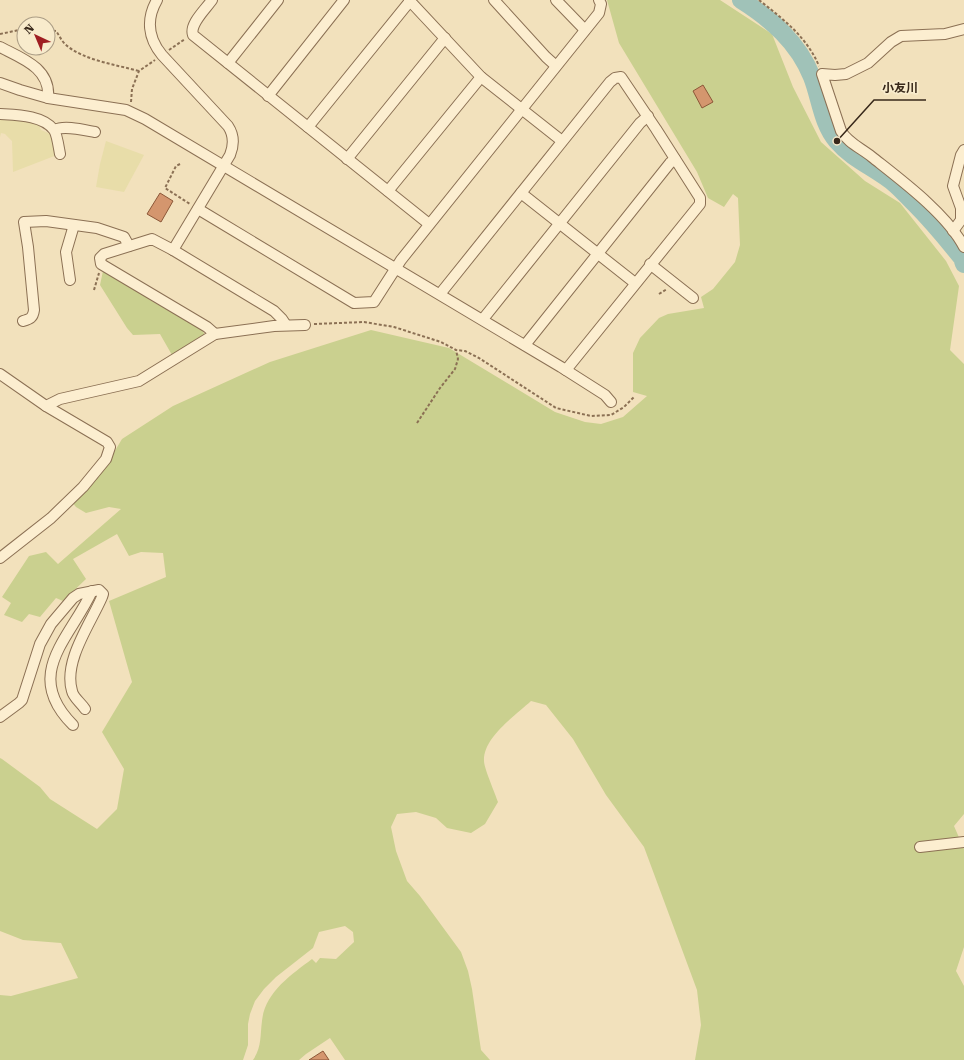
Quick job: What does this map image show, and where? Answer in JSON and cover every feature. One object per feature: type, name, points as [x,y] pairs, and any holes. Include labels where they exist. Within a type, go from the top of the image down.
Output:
[{"type":"street","points":[[157,0],[152,9],[149,24],[154,43],[162,55],[222,118],[231,130],[233,136],[233,146],[230,155],[195,207],[174,250]]},
{"type":"street","points":[[212,0],[193,24],[191,32],[196,38],[429,224]]},
{"type":"street","points":[[228,63],[278,0]]},
{"type":"street","points":[[268,96],[344,0]]},
{"type":"street","points":[[308,127],[409,0],[481,77],[562,141]]},
{"type":"street","points":[[494,0],[556,66]]},
{"type":"street","points":[[556,0],[585,30]]},
{"type":"street","points":[[195,207],[354,303],[374,302],[395,268],[429,224],[599,13],[601,4],[599,0]]},
{"type":"street","points":[[964,29],[945,34],[902,36],[891,42],[868,63],[846,74],[822,74],[841,132],[846,139],[864,150],[898,177],[942,217],[964,247]]},
{"type":"street","points":[[347,159],[445,38]]},
{"type":"street","points":[[0,47],[27,60],[38,68],[49,91],[48,98]]},
{"type":"street","points":[[388,191],[481,77]]},
{"type":"street","points":[[440,294],[610,82],[615,78],[621,77],[648,116],[700,198],[700,204],[650,264],[566,370]]},
{"type":"street","points":[[0,83],[48,98],[129,112],[158,126],[525,345],[606,395],[611,402]]},
{"type":"street","points":[[0,114],[22,116],[40,120],[54,130],[60,154]]},
{"type":"street","points":[[482,319],[640,123],[648,116]]},
{"type":"street","points":[[54,130],[73,129],[95,132]]},
{"type":"street","points":[[952,231],[961,220],[961,208],[953,186],[961,155],[964,150]]},
{"type":"street","points":[[525,345],[675,159]]},
{"type":"street","points":[[521,193],[635,283]]},
{"type":"street","points":[[23,322],[30,319],[34,315],[28,247],[24,222],[46,221],[97,228],[124,237],[130,246]]},
{"type":"street","points":[[70,280],[66,252],[74,225]]},
{"type":"street","points":[[215,334],[207,327],[101,264],[100,258],[104,254],[152,239],[174,250],[274,311],[286,325]]},
{"type":"street","points":[[650,264],[693,298]]},
{"type":"street","points":[[46,406],[60,399],[127,385],[139,381],[215,334],[286,325],[305,325]]},
{"type":"street","points":[[0,374],[46,406],[107,442],[110,447],[106,459],[83,487],[51,518],[0,558]]},
{"type":"street","points":[[0,718],[22,700],[43,635],[50,624],[79,594],[99,590],[102,592],[102,597],[78,647],[70,676],[72,693],[85,709]]},
{"type":"street","points":[[73,724],[54,699],[50,676],[53,661],[62,642],[92,591]]},
{"type":"street","points":[[920,847],[964,842]]},
{"type":"path","points":[[759,0],[784,20],[803,38],[822,74]]},
{"type":"path","points":[[0,34],[16,31]]},
{"type":"path","points":[[56,31],[63,43],[75,52],[139,71]]},
{"type":"path","points":[[172,48],[188,38]]},
{"type":"path","points":[[131,102],[132,89],[139,71],[158,58]]},
{"type":"path","points":[[180,164],[176,166],[165,188],[195,207]]},
{"type":"path","points":[[94,290],[101,264]]},
{"type":"path","points":[[305,325],[364,322],[394,327],[441,342],[456,350],[465,351],[479,358],[556,408],[591,416],[611,415],[624,407],[635,396]]},
{"type":"path","points":[[417,423],[440,388],[455,369],[458,359],[456,350]]},
{"type":"shaded area","points":[[0,119],[38,123],[41,130],[53,135],[57,155],[13,172],[12,141],[5,134],[1,133],[0,137]]},
{"type":"shaded area","points":[[106,141],[144,155],[124,192],[96,187]]},
{"type":"green space","points":[[607,0],[720,0],[772,34],[793,87],[821,142],[865,181],[900,203],[946,261],[959,286],[950,350],[964,364],[964,814],[954,826],[964,849],[964,947],[956,971],[964,986],[964,1060],[695,1060],[701,1025],[697,990],[644,847],[606,795],[573,739],[546,705],[531,701],[494,735],[485,752],[484,764],[498,802],[485,824],[471,833],[447,828],[436,818],[416,812],[397,814],[391,827],[396,851],[407,881],[420,896],[461,952],[468,971],[472,989],[481,1050],[490,1060],[345,1060],[330,1038],[299,1060],[253,1060],[258,1050],[264,1011],[268,1001],[280,985],[312,959],[316,963],[320,958],[336,959],[354,942],[353,932],[345,926],[319,932],[313,948],[276,977],[264,989],[255,1001],[250,1014],[248,1024],[248,1045],[243,1060],[0,1060],[0,995],[11,996],[78,978],[61,943],[23,940],[0,931],[0,758],[40,787],[50,799],[97,829],[117,809],[124,769],[102,732],[132,682],[109,601],[166,577],[163,553],[141,552],[129,556],[117,534],[73,559],[86,579],[63,601],[56,598],[40,617],[29,614],[22,622],[4,615],[11,603],[2,597],[29,556],[46,552],[58,564],[121,509],[109,507],[86,513],[76,507],[72,502],[104,469],[122,439],[173,406],[270,362],[371,330],[449,348],[555,412],[585,422],[601,424],[623,417],[647,396],[633,392],[633,353],[640,338],[659,318],[668,314],[704,308],[701,297],[713,289],[735,262],[740,245],[738,198],[733,194],[724,207],[708,198],[697,172],[619,43]]},
{"type":"green space","points":[[103,271],[201,329],[204,335],[172,355],[160,334],[133,335],[100,285]]},
{"type":"building","points":[[703,85],[713,102],[702,108],[693,91]]},
{"type":"building","points":[[160,193],[173,201],[161,222],[147,214]]},
{"type":"building","points":[[323,1051],[329,1060],[309,1060]]},
{"type":"waterway","points":[[741,0],[773,23],[799,53],[812,77],[828,127],[837,141],[857,159],[895,184],[939,230],[962,258],[964,264]]},
{"type":"place","name":"小友川","points":[[837,141]]}]
